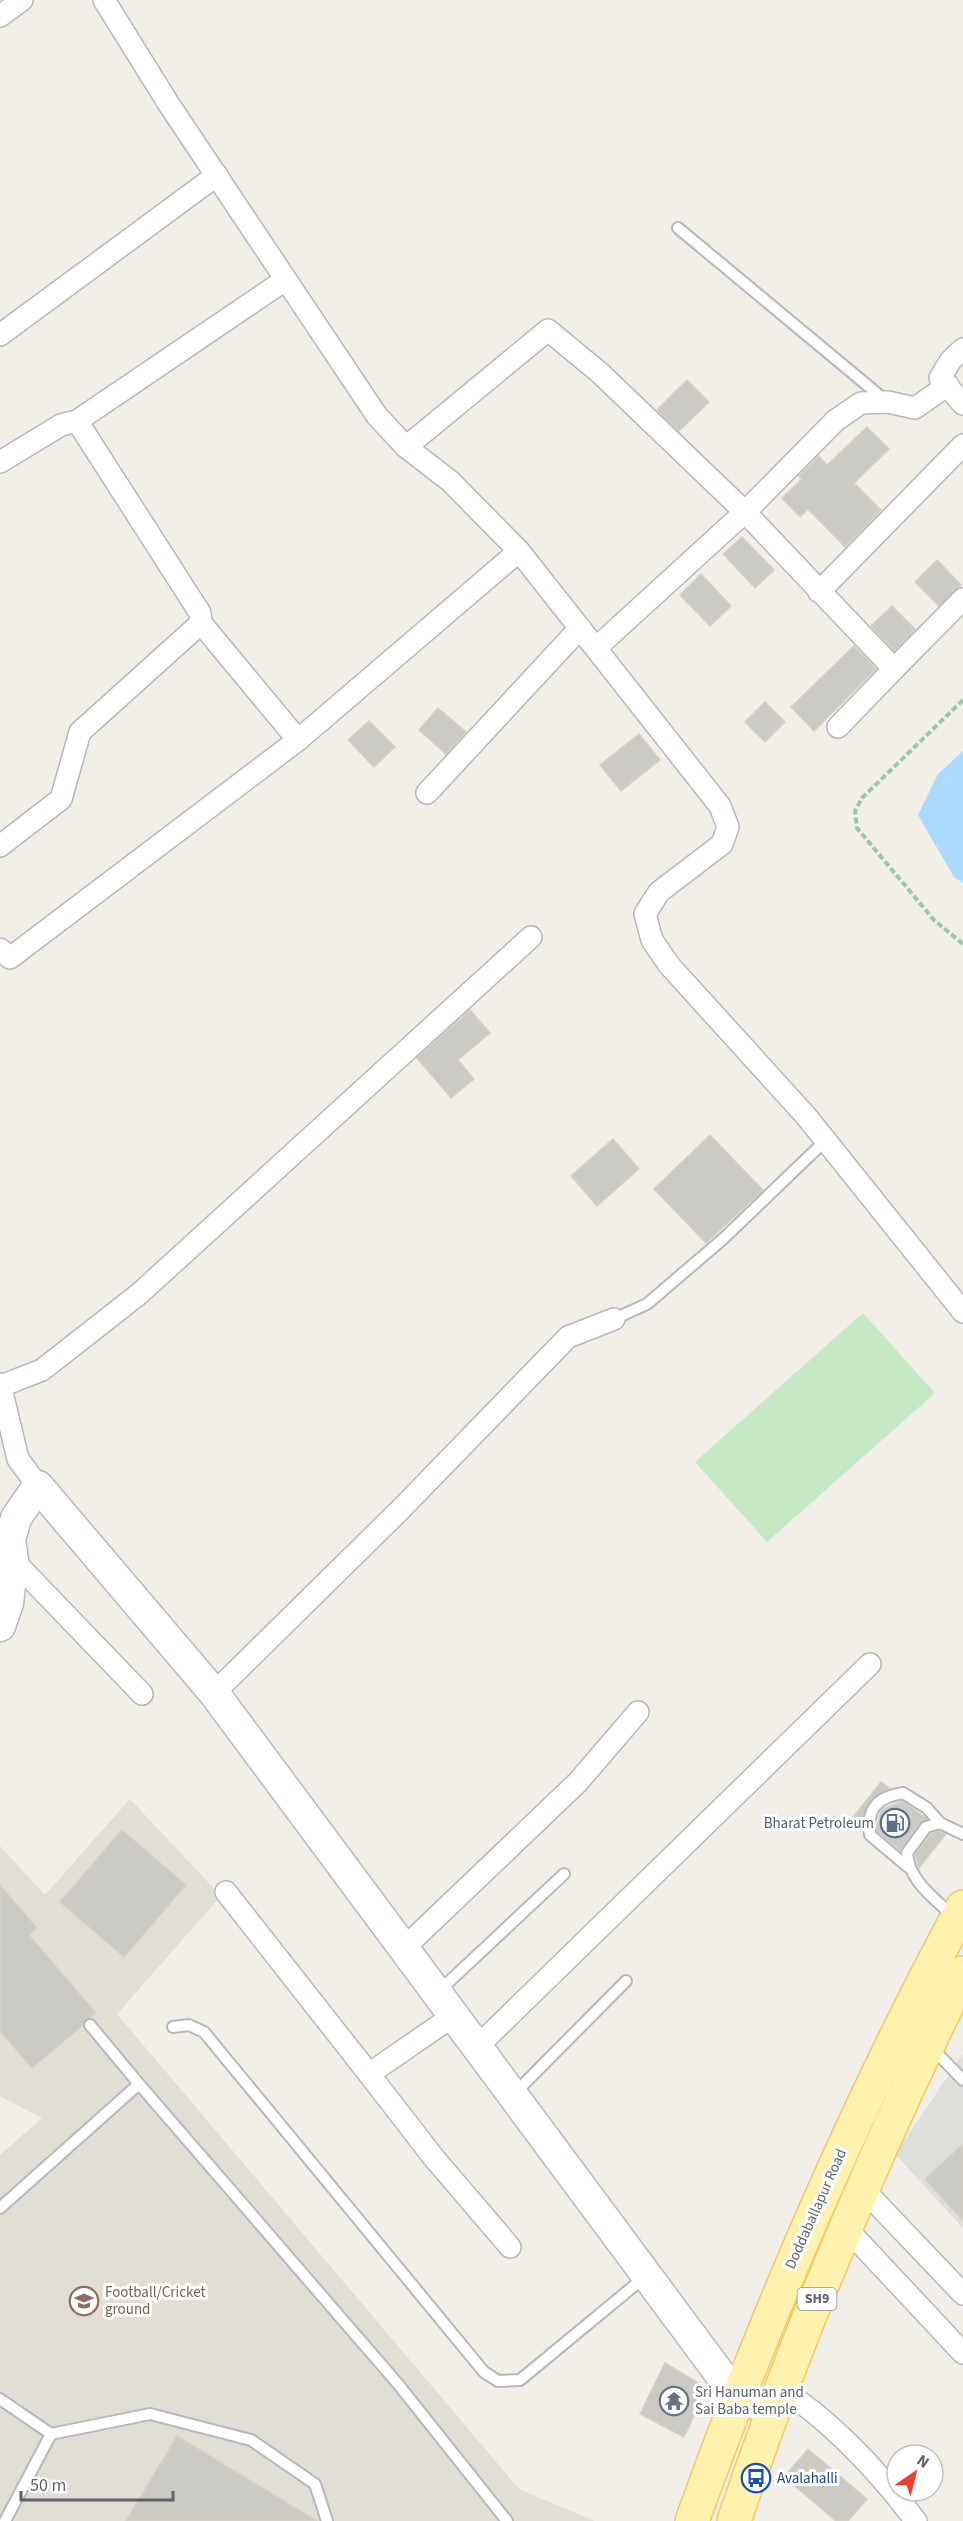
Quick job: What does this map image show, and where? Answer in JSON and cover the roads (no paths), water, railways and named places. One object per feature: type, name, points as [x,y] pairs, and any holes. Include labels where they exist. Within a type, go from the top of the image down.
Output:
[{"type":"main road","name":"Doddaballapur Road","points":[[692,2521],[737,2397],[863,2102],[961,1916]]},
{"type":"main road","name":"SH9","points":[[734,2521],[776,2399],[862,2188],[928,2043],[963,1973]]},
{"type":"street","points":[[0,16],[22,0]]},
{"type":"street","points":[[104,0],[216,175],[377,416],[405,447],[450,481],[519,551],[720,806],[728,827],[722,844],[659,892],[645,914],[652,940],[669,965],[826,1140],[963,1312]]},
{"type":"street","points":[[0,335],[216,175]]},
{"type":"street","points":[[0,462],[61,425],[77,421],[285,280]]},
{"type":"street","points":[[405,447],[548,330],[600,373],[745,512],[894,669]]},
{"type":"street","points":[[963,349],[951,360],[940,378],[963,404]]},
{"type":"street","points":[[596,648],[745,512],[836,420],[861,403],[888,402],[915,408],[948,385]]},
{"type":"street","points":[[77,421],[200,613],[201,623],[298,740]]},
{"type":"street","points":[[819,592],[963,445]]},
{"type":"street","points":[[3,958],[298,740],[519,551]]},
{"type":"street","points":[[838,727],[963,599]]},
{"type":"street","points":[[0,846],[62,798],[80,732],[201,623]]},
{"type":"street","points":[[427,793],[580,628]]},
{"type":"street","points":[[18,1459],[1,1385],[42,1370],[140,1294],[531,938]]},
{"type":"street","points":[[214,1693],[400,1510],[568,1337],[614,1319]]},
{"type":"street","points":[[0,1446],[18,1459],[38,1486],[214,1693],[737,2397],[776,2399],[821,2417],[852,2448],[916,2521]]},
{"type":"street","points":[[0,1626],[8,1603],[13,1560],[8,1515],[38,1486]]},
{"type":"street","points":[[13,1560],[142,1694]]},
{"type":"street","points":[[478,2046],[870,1664]]},
{"type":"street","points":[[403,1949],[577,1783],[638,1712]]},
{"type":"street","points":[[226,1892],[434,2158],[510,2247]]},
{"type":"street","points":[[369,2074],[445,2004]]},
{"type":"street","points":[[862,2188],[963,2294]]},
{"type":"street","points":[[846,2228],[963,2353]]},
{"type":"lane","points":[[678,228],[888,402]]},
{"type":"lane","points":[[614,1319],[647,1304],[723,1239],[826,1140]]},
{"type":"lane","points":[[961,1916],[921,1887],[908,1867],[870,1835],[868,1821],[876,1804],[884,1796],[903,1793],[927,1808],[940,1823],[963,1834]]},
{"type":"lane","points":[[908,1867],[907,1853],[926,1827],[940,1823]]},
{"type":"lane","points":[[445,2004],[564,1874]]},
{"type":"lane","points":[[512,2096],[626,1981]]},
{"type":"lane","points":[[90,2025],[398,2384],[507,2521]]},
{"type":"lane","points":[[173,2027],[189,2025],[204,2032],[484,2372],[498,2381],[520,2380],[646,2276]]},
{"type":"lane","points":[[928,2043],[963,2080]]},
{"type":"lane","points":[[0,2208],[139,2084]]},
{"type":"lane","points":[[0,2398],[51,2434],[150,2414],[251,2440],[315,2484],[327,2521]]},
{"type":"lane","points":[[5,2521],[51,2434]]},
{"type":"water","points":[[963,751],[963,883],[954,877],[918,815],[938,774]]},
{"type":"place","name":"Bharat Petroleum","points":[[895,1823]]},
{"type":"place","name":"Football/Cricket ground","points":[[84,2301]]},
{"type":"place","name":"Sri Hanuman and Sai Baba temple","points":[[674,2401]]},
{"type":"place","name":"Avalahalli","points":[[756,2478]]}]
